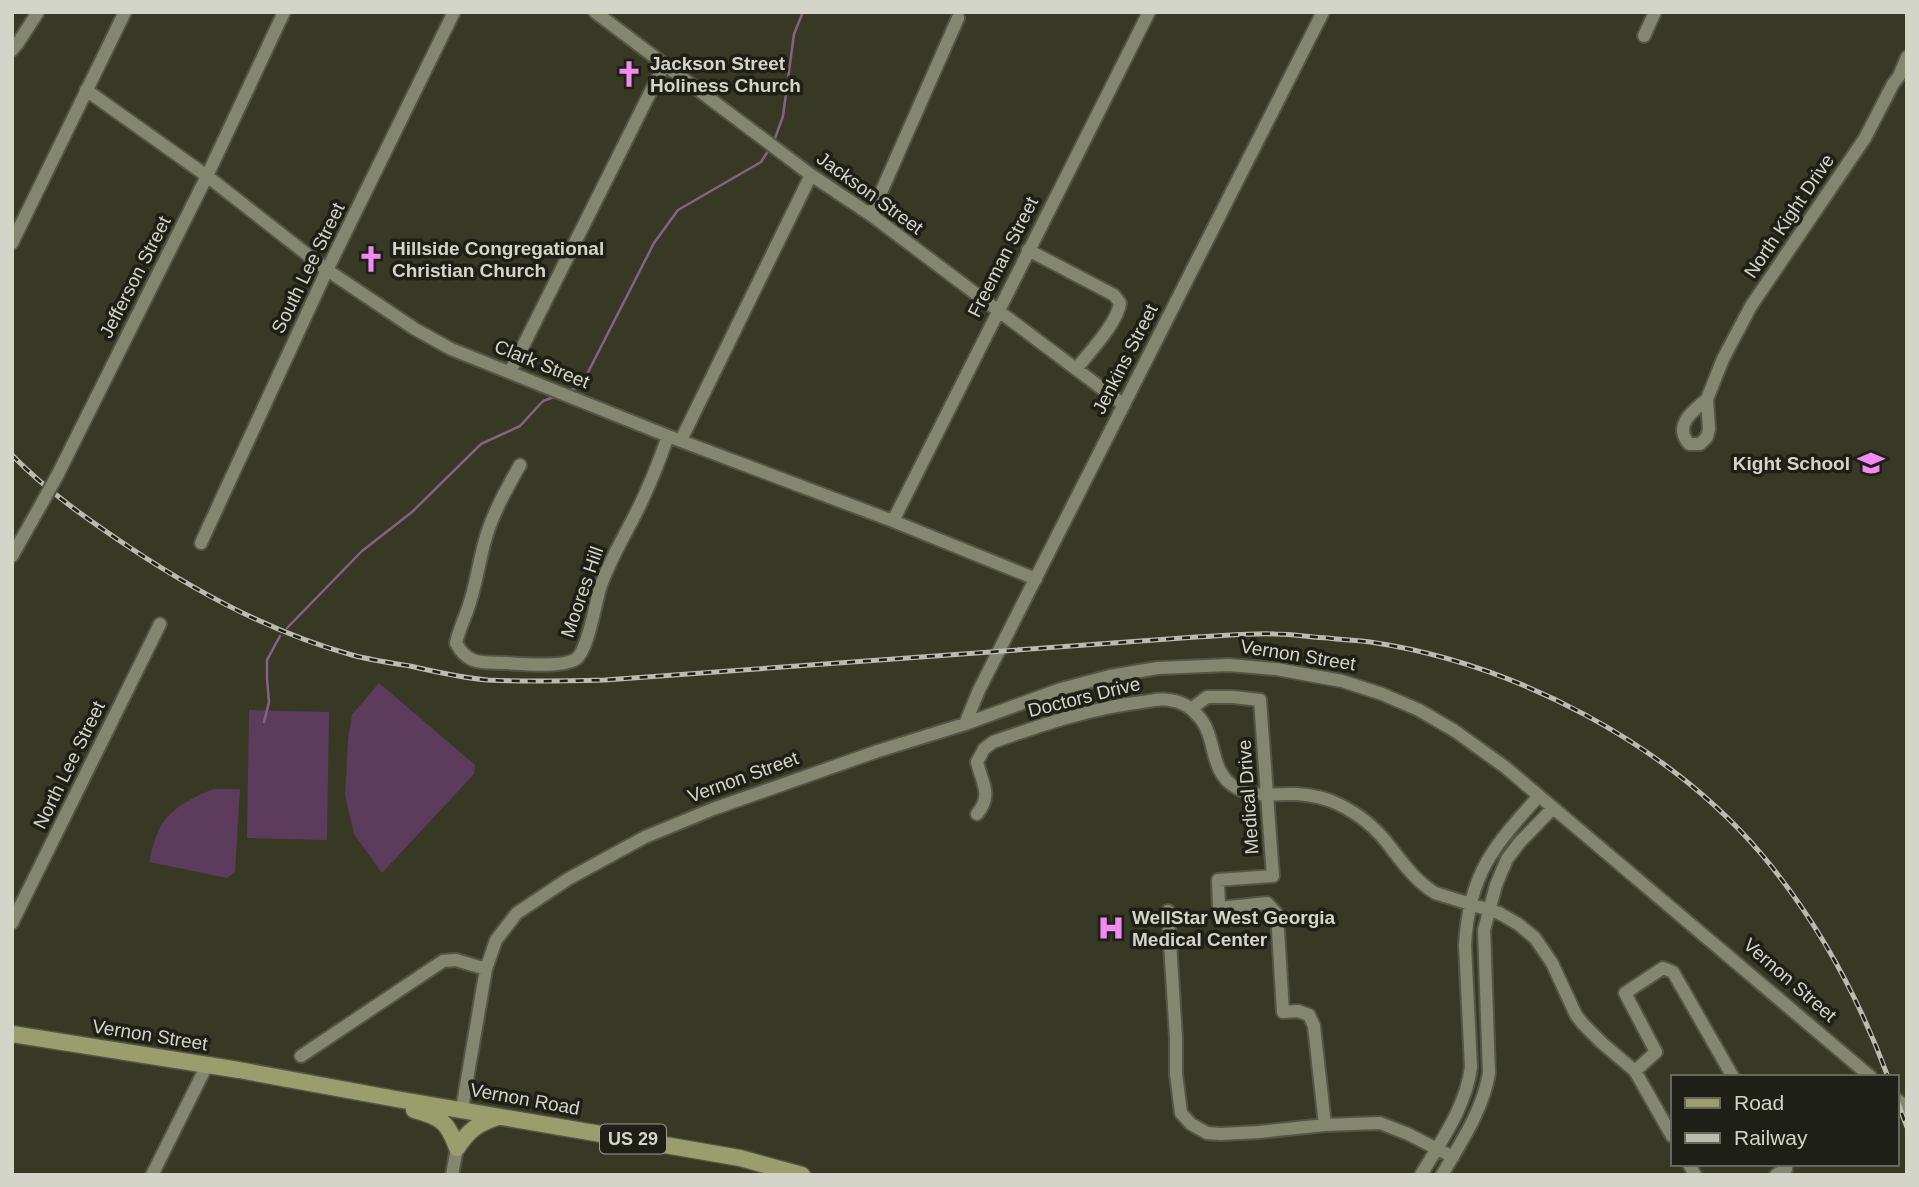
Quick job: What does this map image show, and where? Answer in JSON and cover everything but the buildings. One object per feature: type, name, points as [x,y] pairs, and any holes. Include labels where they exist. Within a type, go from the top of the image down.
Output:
[{"type":"main road","name":"Vernon Street","points":[[12,1034],[280,1078]]},
{"type":"main road","name":"Vernon Road","points":[[280,1078],[740,1158],[802,1175]]},
{"type":"main road","points":[[373,1095],[401,1107],[433,1115],[443,1121],[452,1133],[457,1148]]},
{"type":"main road","points":[[457,1148],[467,1133],[481,1123],[502,1116]]},
{"type":"street","points":[[12,50],[38,12]]},
{"type":"street","points":[[12,243],[124,12]]},
{"type":"street","name":"Jefferson Street","points":[[12,556],[58,474],[207,176],[284,12]]},
{"type":"street","name":"South Lee Street","points":[[201,542],[327,270],[454,12]]},
{"type":"street","name":"Jackson Street","points":[[595,12],[615,18],[664,65],[871,215],[1124,405]]},
{"type":"street","name":"Freeman Street","points":[[893,521],[1149,12]]},
{"type":"street","name":"Jenkins Street","points":[[965,724],[979,690],[1323,12]]},
{"type":"street","points":[[1644,36],[1655,12]]},
{"type":"street","points":[[871,215],[958,18]]},
{"type":"street","name":"North Kight Drive","points":[[1707,399],[1723,359],[1751,306],[1865,138],[1893,85],[1903,78],[1907,57]]},
{"type":"street","points":[[510,372],[664,65]]},
{"type":"street","name":"Clark Street","points":[[86,90],[207,176],[327,270],[427,336],[452,349],[1035,579]]},
{"type":"street","points":[[681,440],[811,174]]},
{"type":"street","points":[[1028,250],[1114,295],[1120,303],[1119,312],[1076,369]]},
{"type":"street","name":"Moores Hill","points":[[520,465],[490,525],[470,605],[456,643],[462,654],[477,662],[558,664],[574,660],[585,647],[601,584],[614,552],[657,469],[668,436]]},
{"type":"street","name":"North Lee Street","points":[[12,923],[160,624]]},
{"type":"street","name":"Vernon Street","points":[[463,1109],[486,969],[496,940],[517,913],[568,879],[634,843],[713,809],[878,751],[1085,682],[1135,671],[1205,665],[1276,669],[1321,676],[1363,687],[1419,710],[1472,742],[1710,939],[1869,1075]]},
{"type":"street","name":"Medical Drive","points":[[1191,709],[1207,697],[1233,696],[1260,700],[1273,876],[1218,880],[1219,908],[1267,903],[1277,914],[1283,1012],[1298,1011],[1309,1015],[1314,1027],[1325,1125]]},
{"type":"street","name":"Doctors Drive","points":[[977,814],[985,802],[986,794],[977,762],[984,749],[993,742],[1079,715],[1125,704],[1164,699],[1191,709]]},
{"type":"street","points":[[1191,709],[1204,724],[1215,761],[1224,778],[1240,790],[1268,796],[1308,795],[1338,803],[1371,826],[1420,883],[1435,893],[1489,909],[1509,918],[1535,939],[1552,963],[1570,1005],[1583,1024],[1635,1072],[1671,1134]]},
{"type":"street","points":[[1422,1175],[1461,1106],[1470,1076],[1465,945],[1466,926],[1477,883],[1490,854],[1538,797]]},
{"type":"street","points":[[1442,1175],[1477,1114],[1489,1073],[1483,954],[1484,930],[1496,885],[1507,859],[1552,808]]},
{"type":"street","points":[[1168,911],[1176,1074],[1181,1113],[1191,1124],[1207,1133],[1380,1123],[1452,1157]]},
{"type":"street","points":[[300,1056],[443,961],[456,960],[486,969]]},
{"type":"street","points":[[1635,1072],[1656,1052],[1625,993],[1663,968],[1673,972],[1732,1075]]},
{"type":"street","points":[[152,1175],[207,1065]]},
{"type":"street","points":[[452,1175],[457,1148]]},
{"type":"shaded area","points":[[379,683],[475,765],[474,774],[382,873],[354,834],[345,795],[352,715]]},
{"type":"shaded area","points":[[249,710],[329,712],[327,840],[247,838]]},
{"type":"shaded area","points":[[214,789],[240,789],[235,872],[227,878],[149,862],[157,833],[172,812]]},
{"type":"waterway","points":[[774,141],[783,116],[794,34],[803,12]]},
{"type":"waterway","points":[[571,390],[581,386],[654,243],[678,210],[761,162],[768,151]]},
{"type":"waterway","points":[[287,628],[362,551],[412,512],[481,444],[520,426],[543,401],[554,397]]},
{"type":"waterway","points":[[264,722],[269,702],[267,660],[280,636]]},
{"type":"railway","points":[[12,455],[53,493],[98,526],[155,564],[236,610],[293,635],[352,655],[468,678],[517,681],[605,680],[1265,634],[1370,642],[1424,653],[1479,669],[1533,689],[1585,715],[1682,778],[1725,816],[1783,881],[1819,934],[1850,989],[1887,1075]]},
{"type":"railway","points":[[1898,1103],[1907,1127]]},
{"type":"place","name":"Jackson Street Holiness Church","points":[[629,74]]},
{"type":"place","name":"Hillside Congregational Christian Church","points":[[371,259]]},
{"type":"place","name":"Kight School","points":[[1871,463]]},
{"type":"place","name":"WellStar West Georgia Medical Center","points":[[1111,928]]}]
